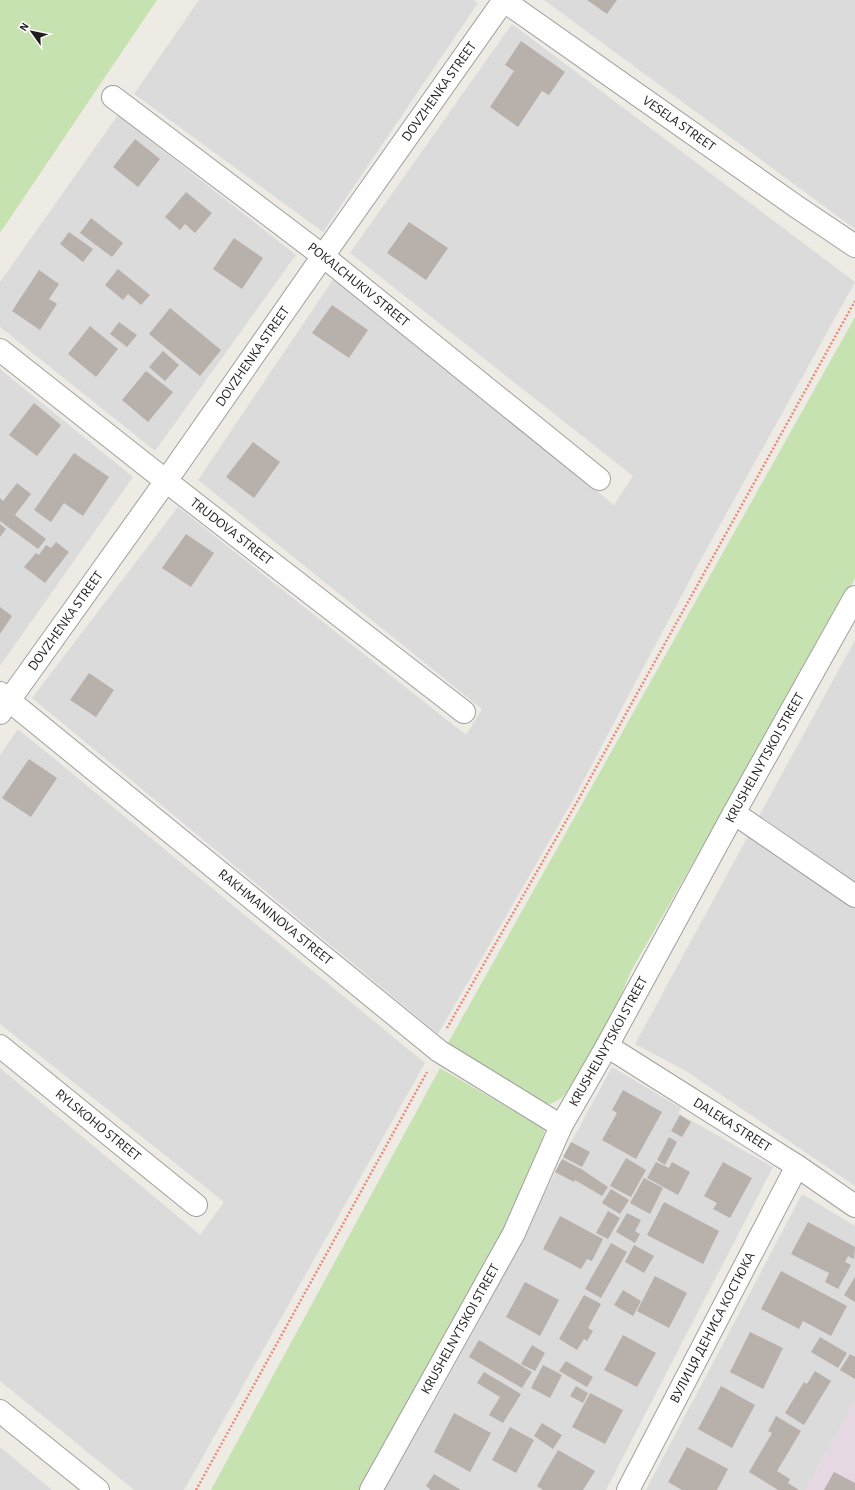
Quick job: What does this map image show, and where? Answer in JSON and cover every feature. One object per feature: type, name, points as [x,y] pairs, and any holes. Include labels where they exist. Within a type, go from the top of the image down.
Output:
[{"type":"street","name":"VESELA STREET","points":[[504,0],[797,207],[855,246]]},
{"type":"street","name":"DOVZHENKA STREET","points":[[3,702],[166,481],[322,256],[504,0]]},
{"type":"street","name":"POKALCHUKIV STREET","points":[[113,97],[322,256],[599,479]]},
{"type":"street","name":"TRUDOVA STREET","points":[[0,350],[464,712]]},
{"type":"street","name":"KRUSHELNYTSKOI STREET","points":[[371,1490],[514,1233],[561,1126],[607,1046],[734,813],[855,598]]},
{"type":"street","name":"RAKHMANINOVA STREET","points":[[3,702],[439,1051],[561,1126]]},
{"type":"street","points":[[734,813],[855,896]]},
{"type":"street","name":"RYLSKOHO STREET","points":[[0,1046],[196,1205]]},
{"type":"street","name":"DALEKA STREET","points":[[607,1046],[797,1166],[855,1206]]},
{"type":"street","name":"ВУЛИЦЯ ДЕНИСА КОСТЮКА","points":[[628,1490],[797,1166]]},
{"type":"street","points":[[0,1411],[98,1490]]},
{"type":"path","points":[[196,1490],[439,1051],[443,1034],[577,802],[855,301]]},
{"type":"shaded area","points":[[199,0],[474,0],[478,3],[323,232],[134,94]]},
{"type":"shaded area","points":[[544,0],[855,0],[855,229]]},
{"type":"shaded area","points":[[512,24],[855,282],[700,561],[573,800],[438,1034],[32,698],[178,507],[466,735],[482,709],[198,480],[334,278],[614,505],[633,476],[350,253]]},
{"type":"shaded area","points":[[118,115],[296,255],[155,451],[0,327],[0,282]]},
{"type":"shaded area","points":[[0,369],[133,477],[0,666]]},
{"type":"shaded area","points":[[855,640],[855,1186],[686,1071],[635,1044]]},
{"type":"shaded area","points":[[18,729],[425,1063],[184,1490],[134,1490],[0,1381],[0,1068],[200,1235],[224,1202],[0,1024],[0,755]]},
{"type":"shaded area","points":[[612,1067],[681,1108],[678,1113],[773,1167],[606,1490],[383,1490],[484,1312],[555,1172]]},
{"type":"shaded area","points":[[802,1194],[855,1226],[855,1401],[806,1490],[646,1490]]},
{"type":"shaded area","points":[[855,1401],[855,1490],[806,1490],[831,1445]]},
{"type":"shaded area","points":[[0,1447],[52,1490],[0,1490]]},
{"type":"green space","points":[[0,0],[157,0],[0,233]]},
{"type":"green space","points":[[855,317],[855,578],[631,971],[606,1032],[581,1072],[562,1098],[550,1104],[533,1102],[465,1060],[448,1043]]},
{"type":"green space","points":[[440,1068],[538,1125],[545,1131],[526,1186],[485,1271],[363,1490],[211,1490]]},
{"type":"building","points":[[587,0],[617,0],[607,14]]},
{"type":"building","points":[[521,41],[565,72],[549,95],[542,91],[518,127],[490,107],[514,71],[505,65]]},
{"type":"building","points":[[135,139],[160,159],[138,187],[113,167]]},
{"type":"building","points":[[186,192],[212,213],[195,233],[185,224],[180,230],[165,217]]},
{"type":"building","points":[[91,218],[123,243],[112,257],[80,233]]},
{"type":"building","points":[[409,222],[448,248],[426,280],[387,253]]},
{"type":"building","points":[[69,232],[93,249],[83,262],[60,244]]},
{"type":"building","points":[[234,238],[263,258],[242,289],[213,269]]},
{"type":"building","points":[[118,269],[150,295],[141,305],[128,294],[123,300],[105,285]]},
{"type":"building","points":[[39,270],[59,284],[49,299],[57,304],[40,330],[12,311]]},
{"type":"building","points":[[332,305],[368,330],[349,358],[312,333]]},
{"type":"building","points":[[170,308],[221,350],[200,376],[149,334]]},
{"type":"building","points":[[119,322],[137,335],[127,347],[110,334]]},
{"type":"building","points":[[90,326],[118,349],[96,377],[68,354]]},
{"type":"building","points":[[163,351],[179,365],[165,381],[149,367]]},
{"type":"building","points":[[146,371],[173,392],[148,422],[122,400]]},
{"type":"building","points":[[34,403],[61,425],[37,456],[9,435]]},
{"type":"building","points":[[253,442],[280,462],[254,498],[226,477]]},
{"type":"building","points":[[74,453],[109,477],[83,516],[64,503],[51,522],[34,510]]},
{"type":"building","points":[[17,483],[31,494],[15,515],[46,539],[38,549],[0,521],[0,498],[3,501]]},
{"type":"building","points":[[0,524],[6,529],[0,537]]},
{"type":"building","points":[[186,534],[214,553],[191,587],[162,568]]},
{"type":"building","points":[[56,542],[69,552],[45,583],[24,567],[36,553],[39,555],[46,545],[51,548]]},
{"type":"building","points":[[0,607],[12,616],[0,634]]},
{"type":"building","points":[[89,673],[114,690],[96,717],[70,700]]},
{"type":"building","points":[[29,759],[57,778],[31,817],[2,798]]},
{"type":"building","points":[[623,1090],[662,1112],[636,1159],[602,1140],[617,1113],[612,1110]]},
{"type":"building","points":[[680,1115],[691,1122],[682,1137],[671,1131]]},
{"type":"building","points":[[669,1137],[677,1142],[665,1165],[657,1160]]},
{"type":"building","points":[[571,1142],[590,1152],[582,1167],[563,1157]]},
{"type":"building","points":[[626,1158],[646,1170],[631,1197],[610,1186]]},
{"type":"building","points":[[562,1159],[581,1169],[608,1187],[602,1196],[575,1180],[574,1182],[555,1172]]},
{"type":"building","points":[[656,1162],[669,1168],[672,1162],[690,1172],[678,1195],[647,1178]]},
{"type":"building","points":[[723,1162],[752,1178],[730,1218],[713,1209],[717,1203],[704,1196]]},
{"type":"building","points":[[644,1178],[663,1188],[650,1214],[630,1203]]},
{"type":"building","points":[[611,1189],[629,1200],[620,1214],[602,1203]]},
{"type":"building","points":[[664,1202],[719,1231],[703,1264],[647,1235]]},
{"type":"building","points":[[608,1211],[620,1218],[608,1239],[596,1233]]},
{"type":"building","points":[[627,1213],[641,1220],[635,1231],[640,1234],[635,1243],[616,1232]]},
{"type":"building","points":[[560,1216],[603,1239],[592,1261],[587,1259],[581,1269],[543,1249]]},
{"type":"building","points":[[808,1222],[855,1247],[854,1259],[848,1256],[845,1262],[851,1265],[838,1289],[825,1282],[829,1273],[791,1254]]},
{"type":"building","points":[[611,1243],[627,1252],[601,1298],[585,1289]]},
{"type":"building","points":[[634,1245],[654,1256],[644,1273],[625,1262]]},
{"type":"building","points":[[781,1271],[847,1306],[831,1336],[803,1321],[799,1329],[761,1309]]},
{"type":"building","points":[[655,1276],[687,1293],[669,1328],[637,1311]]},
{"type":"building","points":[[855,1277],[855,1302],[844,1295]]},
{"type":"building","points":[[525,1282],[559,1300],[540,1336],[506,1317]]},
{"type":"building","points":[[623,1290],[641,1301],[633,1316],[614,1305]]},
{"type":"building","points":[[584,1295],[601,1304],[588,1328],[593,1331],[587,1341],[584,1339],[577,1350],[559,1339]]},
{"type":"building","points":[[750,1332],[783,1348],[763,1389],[730,1372]]},
{"type":"building","points":[[623,1335],[656,1353],[637,1387],[604,1370]]},
{"type":"building","points":[[820,1337],[847,1353],[838,1368],[811,1352]]},
{"type":"building","points":[[479,1340],[532,1372],[522,1388],[469,1357]]},
{"type":"building","points":[[532,1345],[545,1353],[535,1371],[521,1364]]},
{"type":"building","points":[[850,1354],[855,1357],[855,1379],[840,1370]]},
{"type":"building","points":[[566,1361],[593,1377],[587,1387],[559,1371]]},
{"type":"building","points":[[543,1365],[562,1375],[550,1398],[531,1388]]},
{"type":"building","points":[[815,1371],[831,1381],[804,1425],[785,1413],[804,1382],[807,1384]]},
{"type":"building","points":[[484,1372],[521,1394],[503,1423],[489,1415],[500,1397],[477,1383]]},
{"type":"building","points":[[576,1386],[588,1393],[583,1403],[570,1396]]},
{"type":"building","points":[[721,1386],[755,1405],[732,1448],[698,1429]]},
{"type":"building","points":[[590,1393],[623,1410],[605,1444],[572,1427]]},
{"type":"building","points":[[454,1413],[491,1433],[470,1472],[434,1452]]},
{"type":"building","points":[[776,1416],[801,1431],[777,1471],[790,1479],[788,1483],[799,1490],[778,1490],[749,1472],[772,1433],[768,1431]]},
{"type":"building","points":[[542,1423],[562,1435],[553,1449],[534,1436]]},
{"type":"building","points":[[510,1427],[534,1440],[516,1473],[492,1460]]},
{"type":"building","points":[[687,1447],[728,1469],[717,1490],[682,1490],[668,1482]]},
{"type":"building","points":[[558,1450],[595,1471],[583,1490],[543,1490],[537,1486]]},
{"type":"building","points":[[834,1472],[855,1483],[855,1490],[824,1490]]},
{"type":"building","points":[[434,1474],[461,1490],[431,1490],[426,1486]]}]
